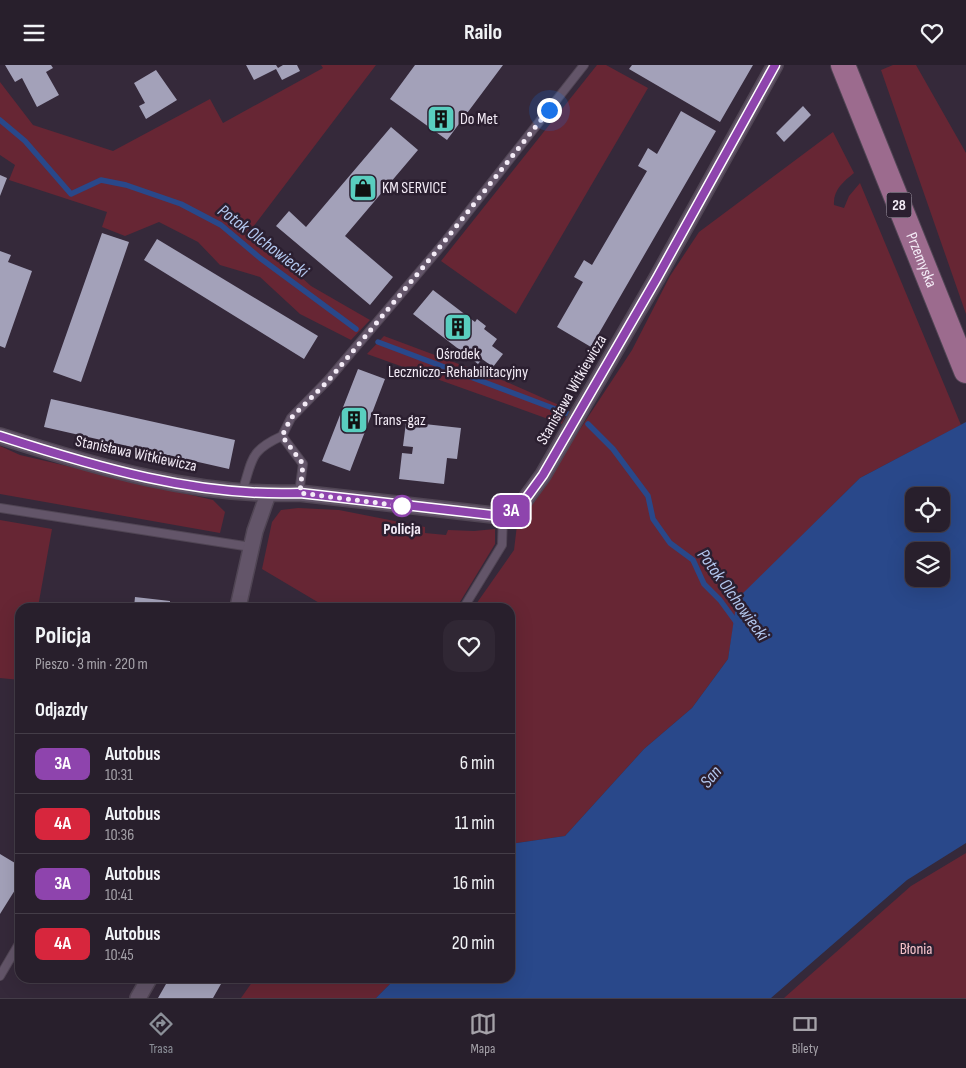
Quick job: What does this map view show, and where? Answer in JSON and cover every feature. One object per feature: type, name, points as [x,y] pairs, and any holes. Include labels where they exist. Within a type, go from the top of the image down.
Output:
[{"type":"main road","name":"Przemyska","points":[[843,65],[966,371]]},
{"type":"street","name":"Stanisława Witkiewicza","points":[[0,436],[114,471],[168,482],[242,492],[268,494],[300,493],[458,512],[503,515],[519,508],[543,475],[657,278],[775,65]]},
{"type":"street","points":[[239,603],[252,547],[268,494]]},
{"type":"street","points":[[138,998],[147,983]]},
{"type":"lane","points":[[242,492],[254,455],[263,445],[282,436],[291,418],[328,381],[442,244],[584,65]]},
{"type":"lane","points":[[282,436],[303,464],[300,493]]},
{"type":"lane","points":[[0,508],[252,547]]},
{"type":"lane","points":[[466,603],[502,545],[503,515]]},
{"type":"lane","points":[[0,975],[15,950]]},
{"type":"green space","points":[[321,65],[376,65],[250,231],[311,286],[370,320],[351,340],[300,314],[260,277],[220,265],[198,242],[159,222],[125,236],[102,227],[107,212],[9,180],[15,165],[0,155],[0,82],[33,125],[113,151],[210,99],[223,123],[323,68]]},
{"type":"green space","points":[[597,65],[606,65],[648,88],[516,314],[441,261]]},
{"type":"green space","points":[[893,65],[916,65],[966,153],[966,314],[881,70]]},
{"type":"green space","points":[[833,132],[854,173],[837,191],[834,205],[844,208],[849,196],[860,183],[961,425],[860,478],[738,599],[728,659],[692,708],[644,749],[565,836],[515,843],[515,603],[477,603],[514,550],[517,525],[632,350],[670,276],[699,232]]},
{"type":"green space","points":[[384,336],[507,382],[568,409],[562,424],[367,354]]},
{"type":"green space","points":[[0,446],[20,455],[213,500],[225,512],[220,533],[0,494]]},
{"type":"green space","points":[[298,508],[339,510],[425,527],[425,533],[446,535],[448,530],[474,531],[495,529],[495,544],[459,603],[319,603],[262,569],[272,522],[281,510]]},
{"type":"green space","points":[[0,520],[52,529],[39,603],[15,603],[15,680],[0,678]]},
{"type":"green space","name":"Błonia","points":[[966,853],[966,998],[784,998],[911,886]]},
{"type":"green space","points":[[252,983],[391,983],[376,998],[241,998]]},
{"type":"water","name":"San","points":[[966,422],[966,843],[907,880],[771,998],[376,998],[391,983],[515,983],[515,843],[565,836],[644,749],[692,708],[728,659],[737,599],[860,478]]},
{"type":"building","points":[[5,65],[51,65],[53,68],[46,72],[59,95],[37,107],[22,78],[15,82]]},
{"type":"building","points":[[246,65],[276,65],[278,68],[283,65],[297,65],[300,71],[282,80],[276,69],[254,80]]},
{"type":"building","name":"Do Met","points":[[415,65],[503,65],[447,140],[390,99]]},
{"type":"building","points":[[632,65],[753,65],[720,122],[629,69]]},
{"type":"building","points":[[156,70],[177,100],[146,119],[139,106],[145,103],[134,83]]},
{"type":"building","points":[[803,106],[811,115],[784,142],[776,133]]},
{"type":"building","points":[[681,111],[716,131],[591,347],[557,327],[583,282],[574,277],[584,260],[592,265],[647,171],[638,166],[648,148],[657,154]]},
{"type":"building","points":[[391,127],[418,150],[345,236],[393,277],[370,305],[276,226],[289,211],[306,227]]},
{"type":"building","points":[[0,175],[7,178],[0,196]]},
{"type":"building","points":[[102,233],[129,242],[81,382],[53,372]]},
{"type":"building","points":[[157,239],[318,336],[304,359],[144,260]]},
{"type":"building","points":[[0,251],[11,255],[8,262],[32,271],[5,348],[0,346]]},
{"type":"building","name":"Ośrodek Leczniczo-Rehabilitacyjny","points":[[433,290],[475,322],[477,319],[486,326],[484,329],[497,339],[492,346],[503,354],[493,367],[482,359],[478,364],[413,314]]},
{"type":"building","name":"Trans-gaz","points":[[358,369],[385,379],[350,471],[322,461]]},
{"type":"building","points":[[51,399],[235,440],[229,469],[44,427]]},
{"type":"building","points":[[406,422],[461,428],[457,459],[447,458],[444,484],[399,479],[402,453],[412,454],[413,447],[403,446]]},
{"type":"building","points":[[135,597],[170,601],[170,603],[134,603]]},
{"type":"building","points":[[0,854],[15,863],[15,890],[0,914]]},
{"type":"building","points":[[167,983],[222,983],[213,998],[158,998]]},
{"type":"waterway","name":"Potok Olchowiecki","points":[[0,120],[25,141],[71,194],[101,180],[126,185],[181,204],[221,225],[260,258],[356,329]]},
{"type":"waterway","name":"Potok Olchowiecki","points":[[378,342],[571,415]]},
{"type":"waterway","name":"Potok Olchowiecki","points":[[588,424],[613,449],[648,496],[653,519],[670,543],[693,560],[704,584],[720,600],[739,626]]},
{"type":"bus line","name":"3A","points":[[0,436],[114,471],[168,482],[242,492],[268,494],[300,493],[492,515],[503,515],[519,508],[543,475],[648,294],[775,65]]},
{"type":"place","name":"Do Met","points":[[441,119]]},
{"type":"place","name":"KM SERVICE","points":[[363,188]]},
{"type":"place","name":"Ośrodek Leczniczo-Rehabilitacyjny","points":[[458,327]]},
{"type":"place","name":"Trans-gaz","points":[[354,420]]},
{"type":"place","name":"Policja","points":[[402,506]]},
{"type":"route","points":[[402,506],[300,493],[303,464],[282,436],[291,418],[328,381],[435,253],[549,110]]}]
